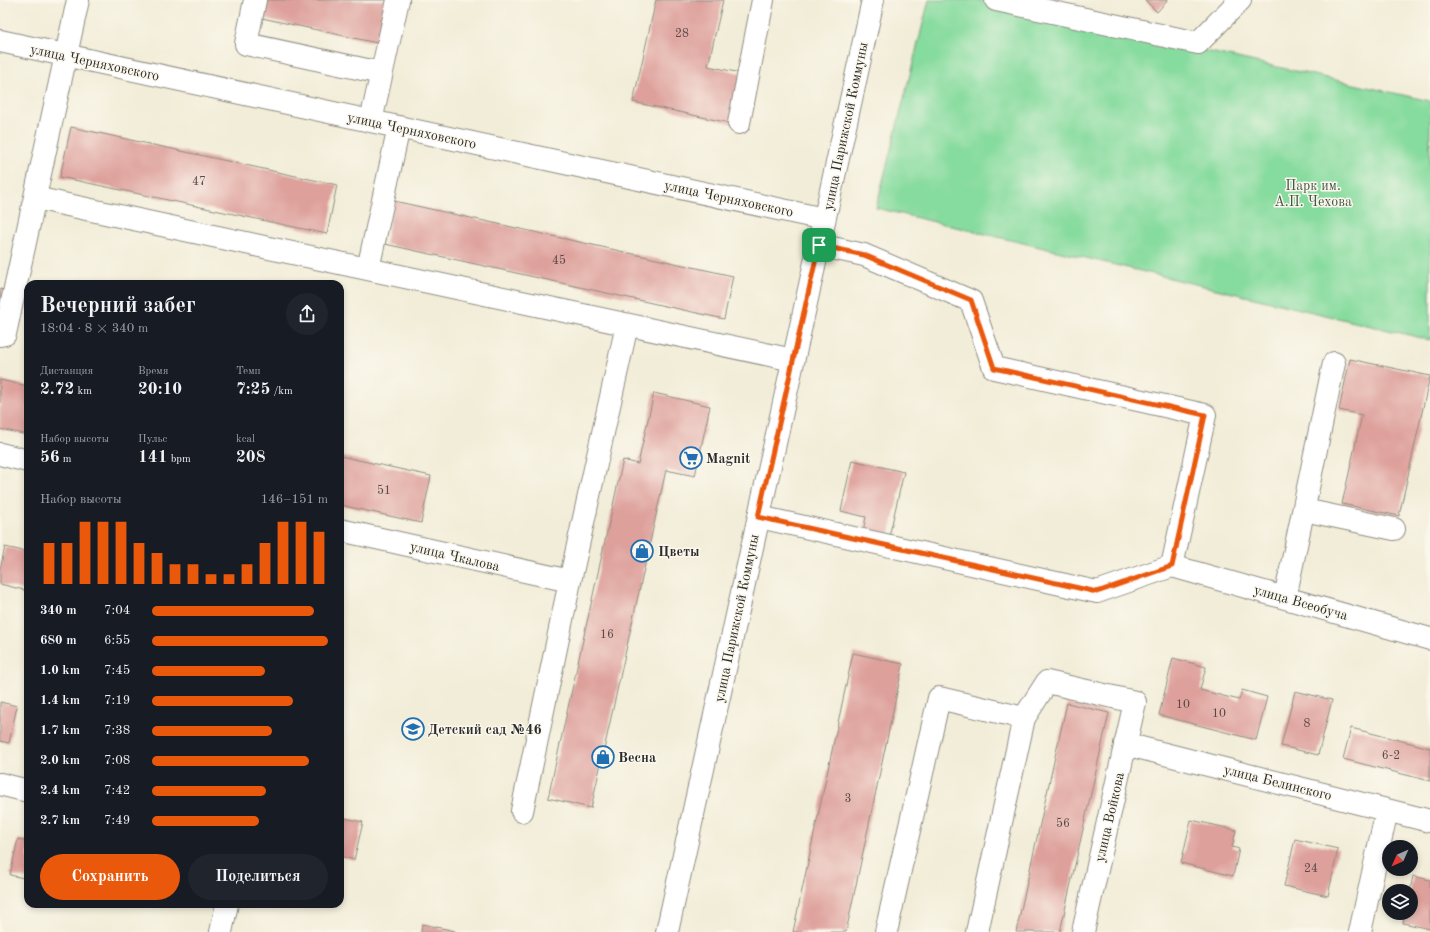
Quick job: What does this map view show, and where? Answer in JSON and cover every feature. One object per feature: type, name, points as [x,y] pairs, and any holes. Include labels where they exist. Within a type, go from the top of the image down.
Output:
[{"type":"street","points":[[0,335],[5,334],[78,0]]},
{"type":"street","points":[[255,0],[246,44],[381,73]]},
{"type":"street","points":[[371,121],[398,0]]},
{"type":"street","points":[[739,123],[763,0]]},
{"type":"street","name":"улица Парижской Коммуны","points":[[667,932],[873,0]]},
{"type":"street","points":[[996,0],[1198,43],[1240,0]]},
{"type":"street","name":"улица Черняховского","points":[[0,41],[824,219]]},
{"type":"street","points":[[368,269],[399,127]]},
{"type":"street","points":[[35,198],[793,360]]},
{"type":"street","points":[[758,517],[1097,592],[1172,566],[1205,415],[994,368],[971,300],[864,255],[819,245]]},
{"type":"street","points":[[522,811],[570,581],[627,325]]},
{"type":"street","points":[[1285,598],[1334,363]]},
{"type":"street","points":[[0,454],[24,460]]},
{"type":"street","points":[[1304,510],[1394,529]]},
{"type":"street","name":"улица Чкалова","points":[[344,531],[570,581]]},
{"type":"street","name":"улица Всеобуча","points":[[1172,566],[1430,639]]},
{"type":"street","name":"улица Войкова","points":[[1024,718],[1047,682],[1135,702],[1083,932]]},
{"type":"street","points":[[886,932],[939,698],[1024,718],[976,932]]},
{"type":"street","name":"улица Белинского","points":[[1126,744],[1430,821]]},
{"type":"street","points":[[0,784],[24,790]]},
{"type":"street","points":[[1360,932],[1388,810]]},
{"type":"street","points":[[221,932],[226,908]]},
{"type":"green space","name":"Парк им. А.П. Чехова","points":[[929,0],[977,0],[1430,101],[1430,340],[876,208]]},
{"type":"building","points":[[266,0],[387,0],[377,43],[262,18]]},
{"type":"building","points":[[656,0],[723,0],[708,66],[745,74],[734,124],[633,102]]},
{"type":"building","points":[[1145,0],[1168,0],[1157,12]]},
{"type":"building","points":[[71,127],[337,185],[327,234],[60,177]]},
{"type":"building","points":[[394,201],[733,276],[724,319],[385,244]]},
{"type":"building","points":[[0,289],[7,291],[0,315]]},
{"type":"building","points":[[1350,359],[1430,376],[1399,516],[1342,504],[1362,415],[1339,410]]},
{"type":"building","points":[[0,380],[24,385],[24,434],[0,429]]},
{"type":"building","points":[[654,393],[710,406],[695,476],[666,470],[591,808],[548,798],[623,460],[638,464]]},
{"type":"building","points":[[344,457],[431,476],[421,523],[344,506]]},
{"type":"building","points":[[852,460],[904,472],[889,537],[863,531],[866,517],[841,511]]},
{"type":"building","points":[[5,547],[24,551],[24,590],[0,584],[0,569]]},
{"type":"building","points":[[853,653],[903,664],[846,932],[793,932]]},
{"type":"building","points":[[1173,658],[1206,667],[1200,690],[1239,700],[1242,690],[1267,697],[1256,740],[1159,715]]},
{"type":"building","points":[[1295,691],[1332,700],[1318,755],[1281,746]]},
{"type":"building","points":[[0,702],[17,706],[9,743],[0,741]]},
{"type":"building","points":[[1067,703],[1109,713],[1060,932],[1016,932]]},
{"type":"building","points":[[1351,728],[1430,748],[1430,781],[1343,759]]},
{"type":"building","points":[[344,818],[363,822],[354,860],[344,857]]},
{"type":"building","points":[[1191,820],[1236,830],[1232,847],[1239,849],[1233,876],[1181,863]]},
{"type":"building","points":[[18,839],[24,840],[24,878],[10,875]]},
{"type":"building","points":[[1295,839],[1338,849],[1328,896],[1284,886]]},
{"type":"building","points":[[1413,876],[1430,880],[1430,929],[1403,923],[1404,920],[1418,920],[1418,884],[1411,884]]},
{"type":"building","points":[[422,924],[455,931],[455,932],[421,932]]},
{"type":"place","name":"Magnit","points":[[691,458]]},
{"type":"place","name":"Цветы","points":[[642,551]]},
{"type":"place","name":"Детский сад №46","points":[[413,729]]},
{"type":"place","name":"Весна","points":[[603,757]]},
{"type":"route","points":[[819,245],[864,255],[971,300],[994,368],[1205,415],[1172,566],[1097,592],[758,517],[819,245]]}]
